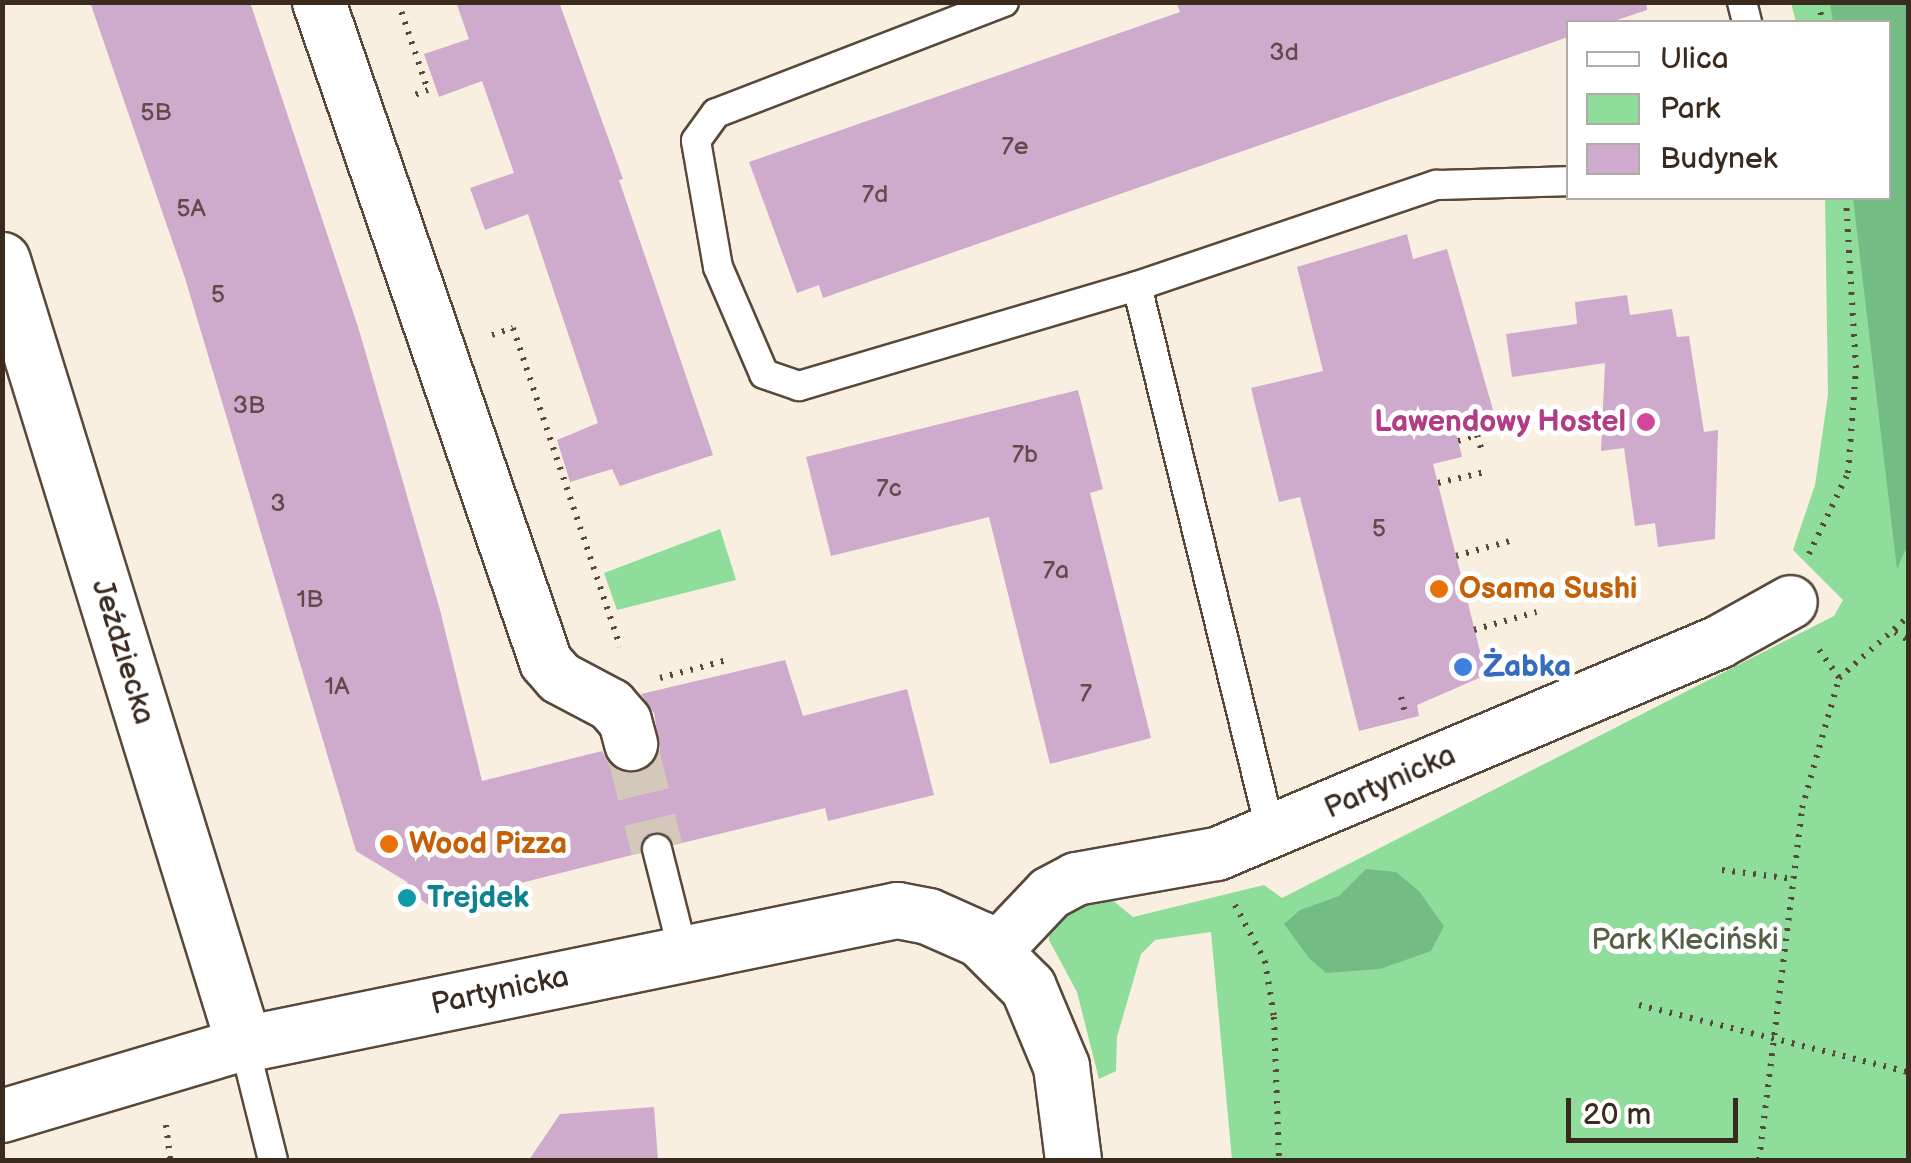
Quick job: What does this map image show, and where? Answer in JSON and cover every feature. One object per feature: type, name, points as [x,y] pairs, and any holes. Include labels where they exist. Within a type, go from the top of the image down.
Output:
[{"type":"street","points":[[319,2],[546,662],[560,678],[624,709]]},
{"type":"street","name":"Jeździecka","points":[[2,260],[244,1044]]},
{"type":"street","name":"Partynicka","points":[[995,951],[1050,893],[1076,879],[1217,854],[1719,642],[1791,602]]},
{"type":"street","name":"Partynicka","points":[[2,1116],[244,1044],[897,910],[928,916],[966,931],[995,951],[1028,987],[1042,1011],[1067,1097],[1073,1160]]},
{"type":"lane","points":[[1004,2],[716,113],[696,141],[718,267],[764,374],[799,386],[1137,286],[1436,185],[1566,180]]},
{"type":"lane","points":[[1137,286],[1271,833]]},
{"type":"lane","points":[[657,849],[683,952]]},
{"type":"lane","points":[[244,1044],[273,1160]]},
{"type":"path","points":[[398,2],[428,90],[420,93]]},
{"type":"path","points":[[1839,678],[1791,602],[1848,472],[1856,368],[1846,200]]},
{"type":"path","points":[[504,331],[513,328],[624,709]]},
{"type":"path","points":[[1458,441],[1477,435],[1482,450]]},
{"type":"path","points":[[1438,483],[1489,472]]},
{"type":"path","points":[[1456,556],[1513,540]]},
{"type":"path","points":[[1474,630],[1536,612]]},
{"type":"path","points":[[1759,1160],[1802,808],[1839,678],[1908,617]]},
{"type":"path","points":[[1895,632],[1908,640]]},
{"type":"path","points":[[624,709],[645,682],[730,659]]},
{"type":"path","points":[[1217,854],[1246,931],[1264,961],[1274,1016],[1279,1160]]},
{"type":"path","points":[[1722,870],[1794,879]]},
{"type":"path","points":[[1639,1005],[1908,1072]]},
{"type":"path","points":[[147,1124],[166,1119],[170,1160]]},
{"type":"green space","name":"Park Kleciński","points":[[1791,3],[1908,3],[1908,1160],[1232,1160],[1211,932],[1155,940],[1141,954],[1117,1037],[1116,1071],[1099,1079],[1077,992],[1049,940],[1049,930],[1073,905],[1111,899],[1133,917],[1264,885],[1282,898],[1834,616],[1843,600],[1793,550],[1815,485],[1828,395],[1825,200],[1891,200],[1891,20],[1795,20]]},
{"type":"green space","points":[[1830,3],[1908,3],[1908,544],[1897,569],[1853,200],[1891,200],[1891,20],[1833,20]]},
{"type":"green space","points":[[720,529],[736,580],[617,610],[604,573]]},
{"type":"green space","points":[[1366,869],[1396,872],[1419,891],[1444,926],[1431,951],[1380,969],[1326,973],[1309,958],[1284,924],[1300,910],[1339,896]]},
{"type":"building","points":[[90,2],[250,2],[359,330],[440,610],[482,781],[602,751],[609,764],[622,773],[639,773],[653,765],[660,751],[654,713],[641,694],[785,660],[803,716],[907,689],[934,795],[828,821],[825,808],[674,845],[669,836],[654,832],[644,837],[640,853],[430,906],[411,893],[407,882],[356,851],[185,278]]},
{"type":"building","points":[[456,2],[559,2],[623,179],[619,180],[713,455],[620,486],[612,469],[570,482],[557,440],[598,423],[528,214],[485,230],[470,188],[514,173],[482,81],[439,97],[424,54],[469,39]]},
{"type":"building","points":[[1176,2],[1646,2],[1647,10],[1617,20],[1566,20],[1566,38],[823,298],[819,285],[797,293],[749,162],[1180,12]]},
{"type":"building","points":[[1407,234],[1413,259],[1447,249],[1493,410],[1453,420],[1462,457],[1433,464],[1486,675],[1417,705],[1419,716],[1359,731],[1300,497],[1279,502],[1251,388],[1323,371],[1297,267]]},
{"type":"building","name":"Lawendowy Hostel","points":[[1627,295],[1630,315],[1672,309],[1677,337],[1689,336],[1704,432],[1718,430],[1715,539],[1658,547],[1655,523],[1635,526],[1624,448],[1601,451],[1605,363],[1512,377],[1506,334],[1577,324],[1575,302]]},
{"type":"building","points":[[1078,390],[1103,489],[1090,493],[1151,738],[1050,764],[989,517],[831,556],[806,457]]},
{"type":"building","points":[[654,1107],[658,1160],[529,1160],[560,1114]]},
{"type":"tunnel","points":[[631,744],[657,849]]},
{"type":"place","name":"Lawendowy Hostel","points":[[1646,422]]},
{"type":"place","name":"Osama Sushi","points":[[1439,589]]},
{"type":"place","name":"Żabka","points":[[1463,667]]},
{"type":"place","name":"Wood Pizza","points":[[389,844]]},
{"type":"place","name":"Trejdek","points":[[407,898]]}]
